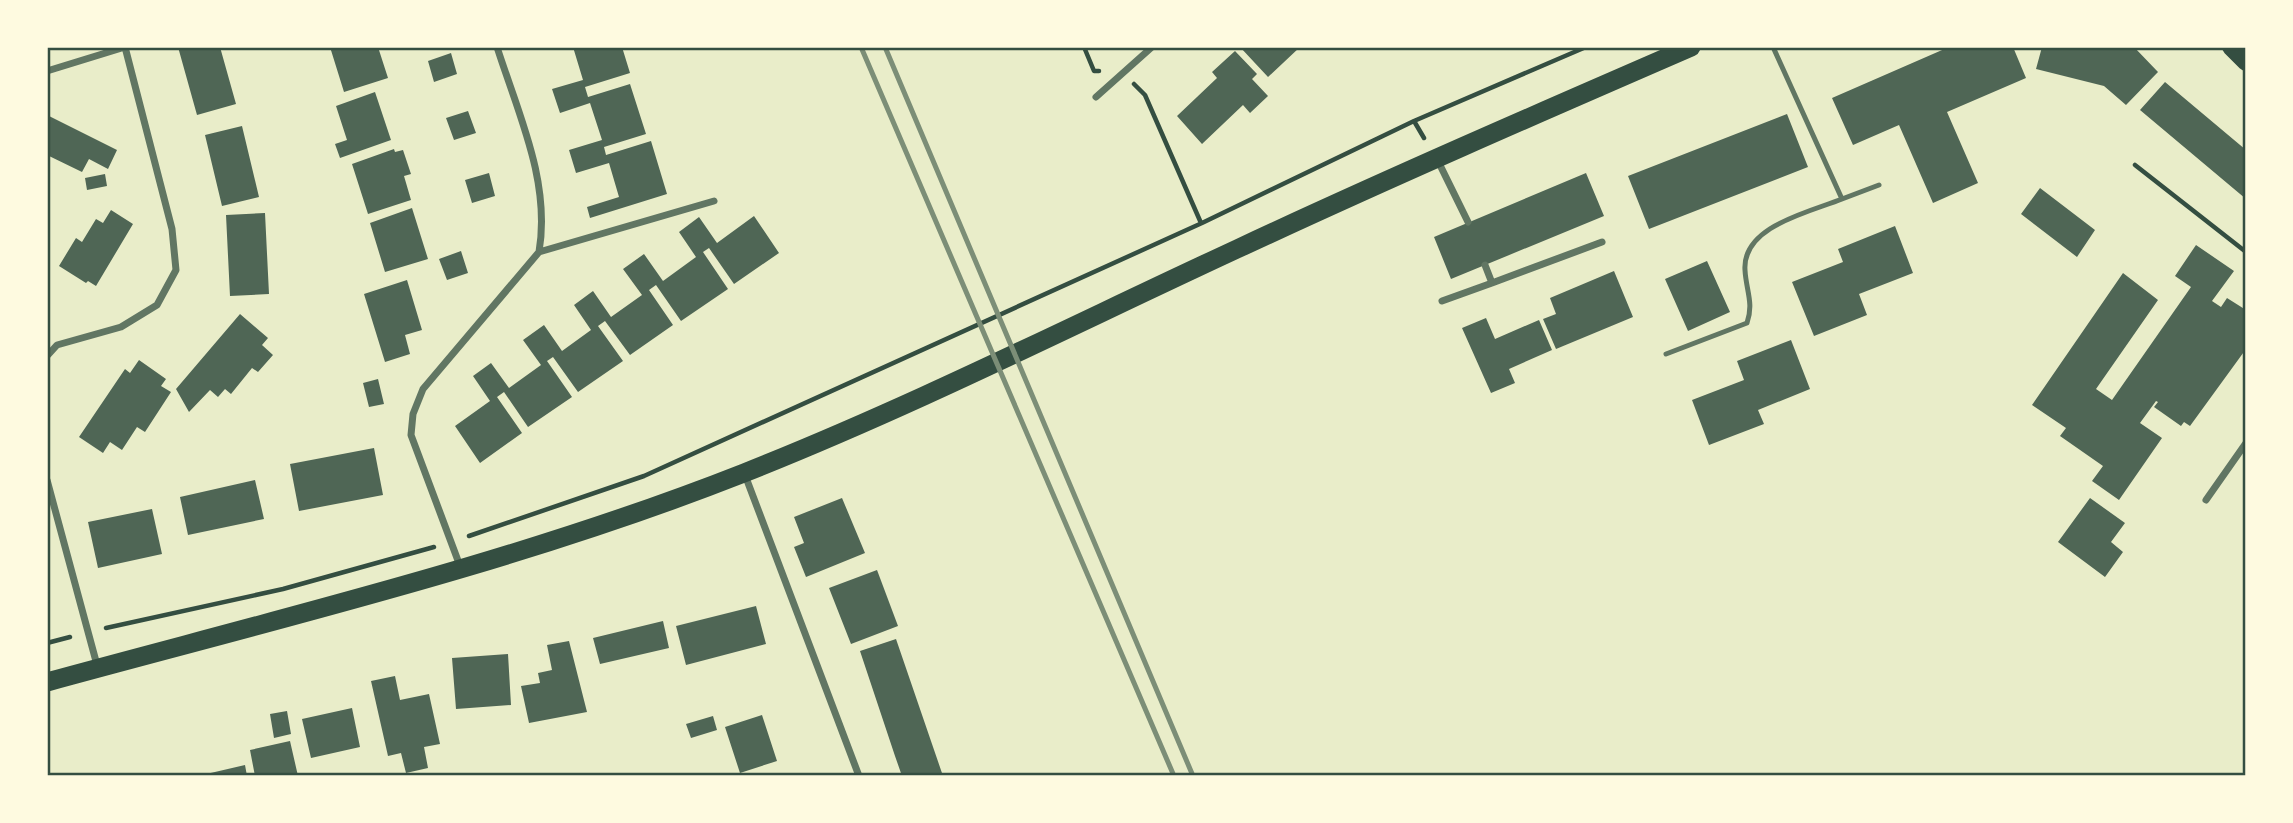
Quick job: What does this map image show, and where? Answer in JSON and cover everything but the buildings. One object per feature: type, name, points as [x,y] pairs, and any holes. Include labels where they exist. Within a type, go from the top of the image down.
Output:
[{"type":"highway","points":[[47,682],[461,569],[598,526],[744,473],[874,417],[1436,157],[1691,47]]},
{"type":"main road","points":[[2231,47],[2246,62]]},
{"type":"street","points":[[47,71],[125,47],[172,229],[176,270],[157,305],[121,327],[57,345],[47,356]]},
{"type":"street","points":[[461,569],[411,435],[413,414],[423,388],[539,252],[544,223],[539,178],[497,47]]},
{"type":"street","points":[[1096,97],[1152,47]]},
{"type":"street","points":[[1436,157],[1468,222]]},
{"type":"street","points":[[539,252],[714,201]]},
{"type":"street","points":[[1442,300],[1602,242]]},
{"type":"street","points":[[1485,265],[1493,283]]},
{"type":"street","points":[[2206,499],[2246,443]]},
{"type":"street","points":[[744,473],[859,776]]},
{"type":"street","points":[[47,480],[97,668]]},
{"type":"lane","points":[[1773,47],[1842,199]]},
{"type":"lane","points":[[1667,354],[1747,323],[1752,309],[1744,268],[1751,247],[1763,230],[1879,185]]},
{"type":"path","points":[[88,632],[282,589],[451,542],[644,476],[858,376],[1202,223],[1414,121],[1586,47]]},
{"type":"path","points":[[1124,72],[1145,95],[1202,223]]},
{"type":"path","points":[[2136,165],[2246,252]]},
{"type":"railway","points":[[861,47],[1174,776]]},
{"type":"railway","points":[[885,47],[1193,776]]}]
